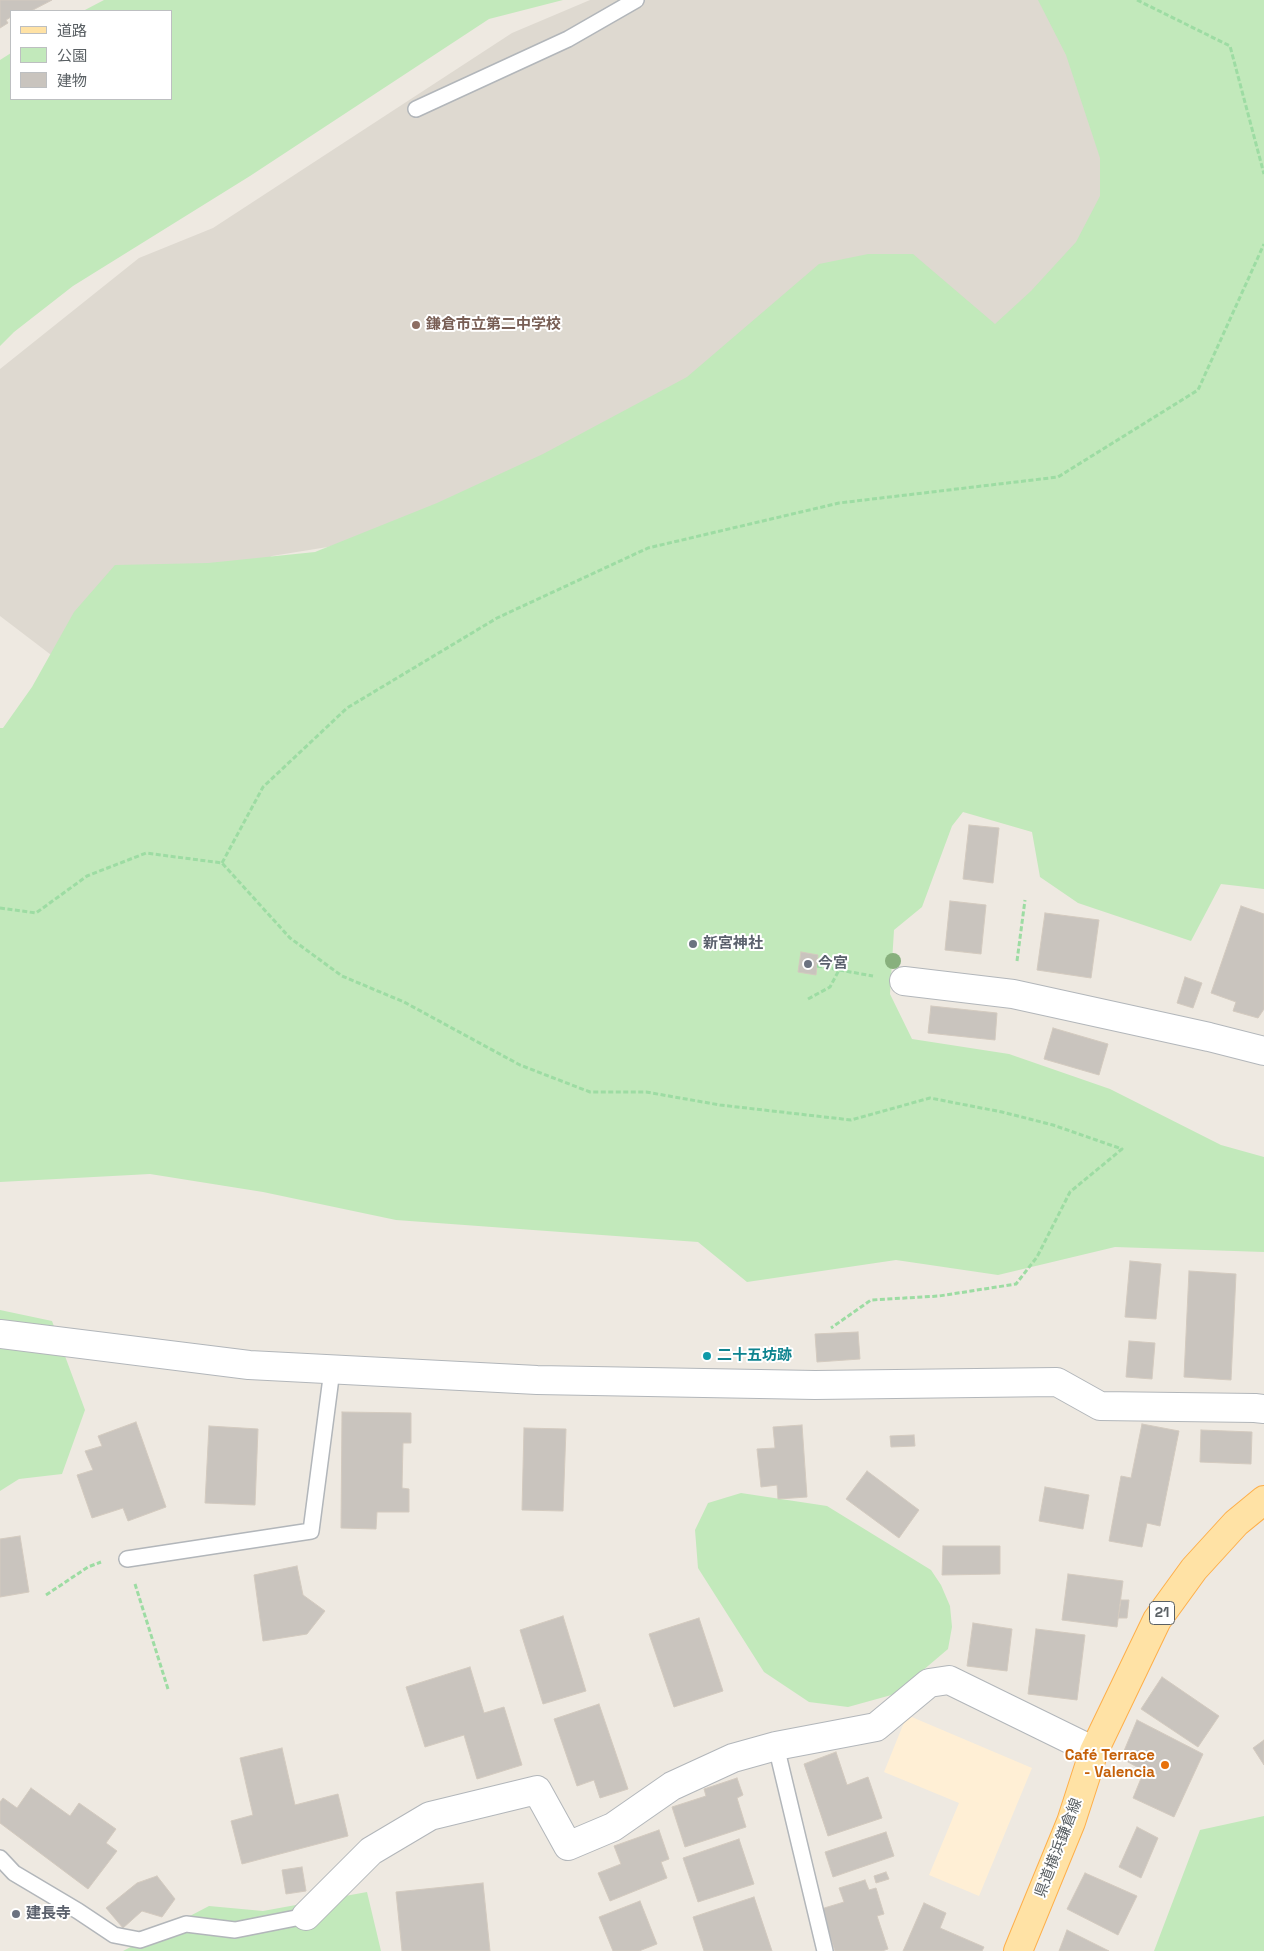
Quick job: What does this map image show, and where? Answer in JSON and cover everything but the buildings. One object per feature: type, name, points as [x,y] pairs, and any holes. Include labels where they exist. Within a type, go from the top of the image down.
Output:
[{"type":"main road","name":"県道横浜鎌倉線","points":[[1018,1951],[1071,1822],[1094,1751],[1157,1620],[1194,1569],[1236,1523],[1264,1500]]},
{"type":"street","points":[[893,979],[1013,994],[1209,1037],[1264,1052]]},
{"type":"street","points":[[0,1334],[249,1365],[332,1370],[537,1380],[815,1385],[1058,1382],[1100,1406],[1264,1409]]},
{"type":"street","points":[[306,1916],[371,1852],[430,1816],[537,1790],[568,1846],[613,1827],[672,1786],[733,1758],[776,1746],[876,1727],[929,1684],[949,1680],[1094,1751]]},
{"type":"lane","points":[[416,109],[568,39],[636,0]]},
{"type":"lane","points":[[128,1559],[311,1531],[332,1370]]},
{"type":"lane","points":[[776,1746],[825,1951]]},
{"type":"lane","points":[[0,1858],[14,1873],[114,1935],[123,1937],[140,1940],[186,1924],[235,1930],[306,1916]]},
{"type":"path","points":[[1136,0],[1230,46],[1264,174]]},
{"type":"path","points":[[222,863],[263,787],[347,708],[497,618],[648,548],[839,502],[1058,477],[1198,390],[1264,244]]},
{"type":"path","points":[[0,908],[36,913],[87,876],[146,853],[222,863],[290,938],[342,976],[404,1002],[520,1065],[590,1092],[646,1092],[720,1106],[851,1120],[930,1098],[1002,1112],[1053,1126],[1122,1149],[1070,1192],[1037,1257],[1016,1284],[939,1296],[871,1300],[831,1328]]},
{"type":"path","points":[[1013,994],[1025,900]]},
{"type":"path","points":[[817,966],[893,979]]},
{"type":"path","points":[[808,998],[830,987],[839,970]]},
{"type":"path","points":[[46,1595],[88,1567],[102,1562],[128,1559],[168,1689]]},
{"type":"shaded area","name":"鎌倉市立第二中学校","points":[[590,0],[1078,0],[1156,206],[995,356],[757,355],[408,534],[272,556],[63,664],[0,616],[0,369],[139,258],[213,228],[512,33]]},
{"type":"shaded area","points":[[907,1715],[1032,1768],[979,1896],[929,1875],[959,1803],[884,1772]]},
{"type":"green space","points":[[104,0],[563,0],[489,19],[250,176],[73,286],[14,332],[0,346],[0,60],[10,54],[10,100],[172,100],[172,10],[85,10]]},
{"type":"green space","points":[[1038,0],[1264,0],[1264,889],[1221,884],[1191,941],[1078,903],[1040,877],[1032,832],[963,812],[952,826],[922,907],[894,930],[890,994],[912,1039],[1009,1054],[1110,1089],[1221,1145],[1264,1157],[1264,1252],[1115,1247],[998,1275],[896,1260],[747,1282],[698,1242],[396,1220],[263,1192],[150,1174],[0,1182],[0,728],[3,728],[32,687],[74,612],[115,565],[208,563],[315,552],[437,503],[543,454],[687,377],[819,264],[868,254],[913,254],[995,324],[1031,291],[1076,242],[1100,196],[1100,158],[1066,55]]},
{"type":"green space","points":[[0,1310],[52,1321],[85,1410],[62,1474],[19,1479],[0,1491]]},
{"type":"green space","points":[[741,1493],[827,1506],[931,1570],[941,1585],[950,1606],[952,1627],[948,1649],[895,1694],[848,1707],[809,1702],[764,1672],[698,1568],[695,1530],[708,1503]]},
{"type":"green space","points":[[1264,1816],[1264,1951],[1154,1951],[1200,1830]]},
{"type":"green space","points":[[367,1892],[381,1951],[123,1951],[209,1906],[263,1911]]},
{"type":"place","name":"鎌倉市立第二中学校","points":[[416,325]]},
{"type":"place","name":"新宮神社","points":[[693,944]]},
{"type":"place","name":"今宮","points":[[808,964]]},
{"type":"place","name":"二十五坊跡","points":[[707,1356]]},
{"type":"place","name":"Café Terrace - Valencia","points":[[1165,1765]]},
{"type":"place","name":"建長寺","points":[[16,1914]]}]
